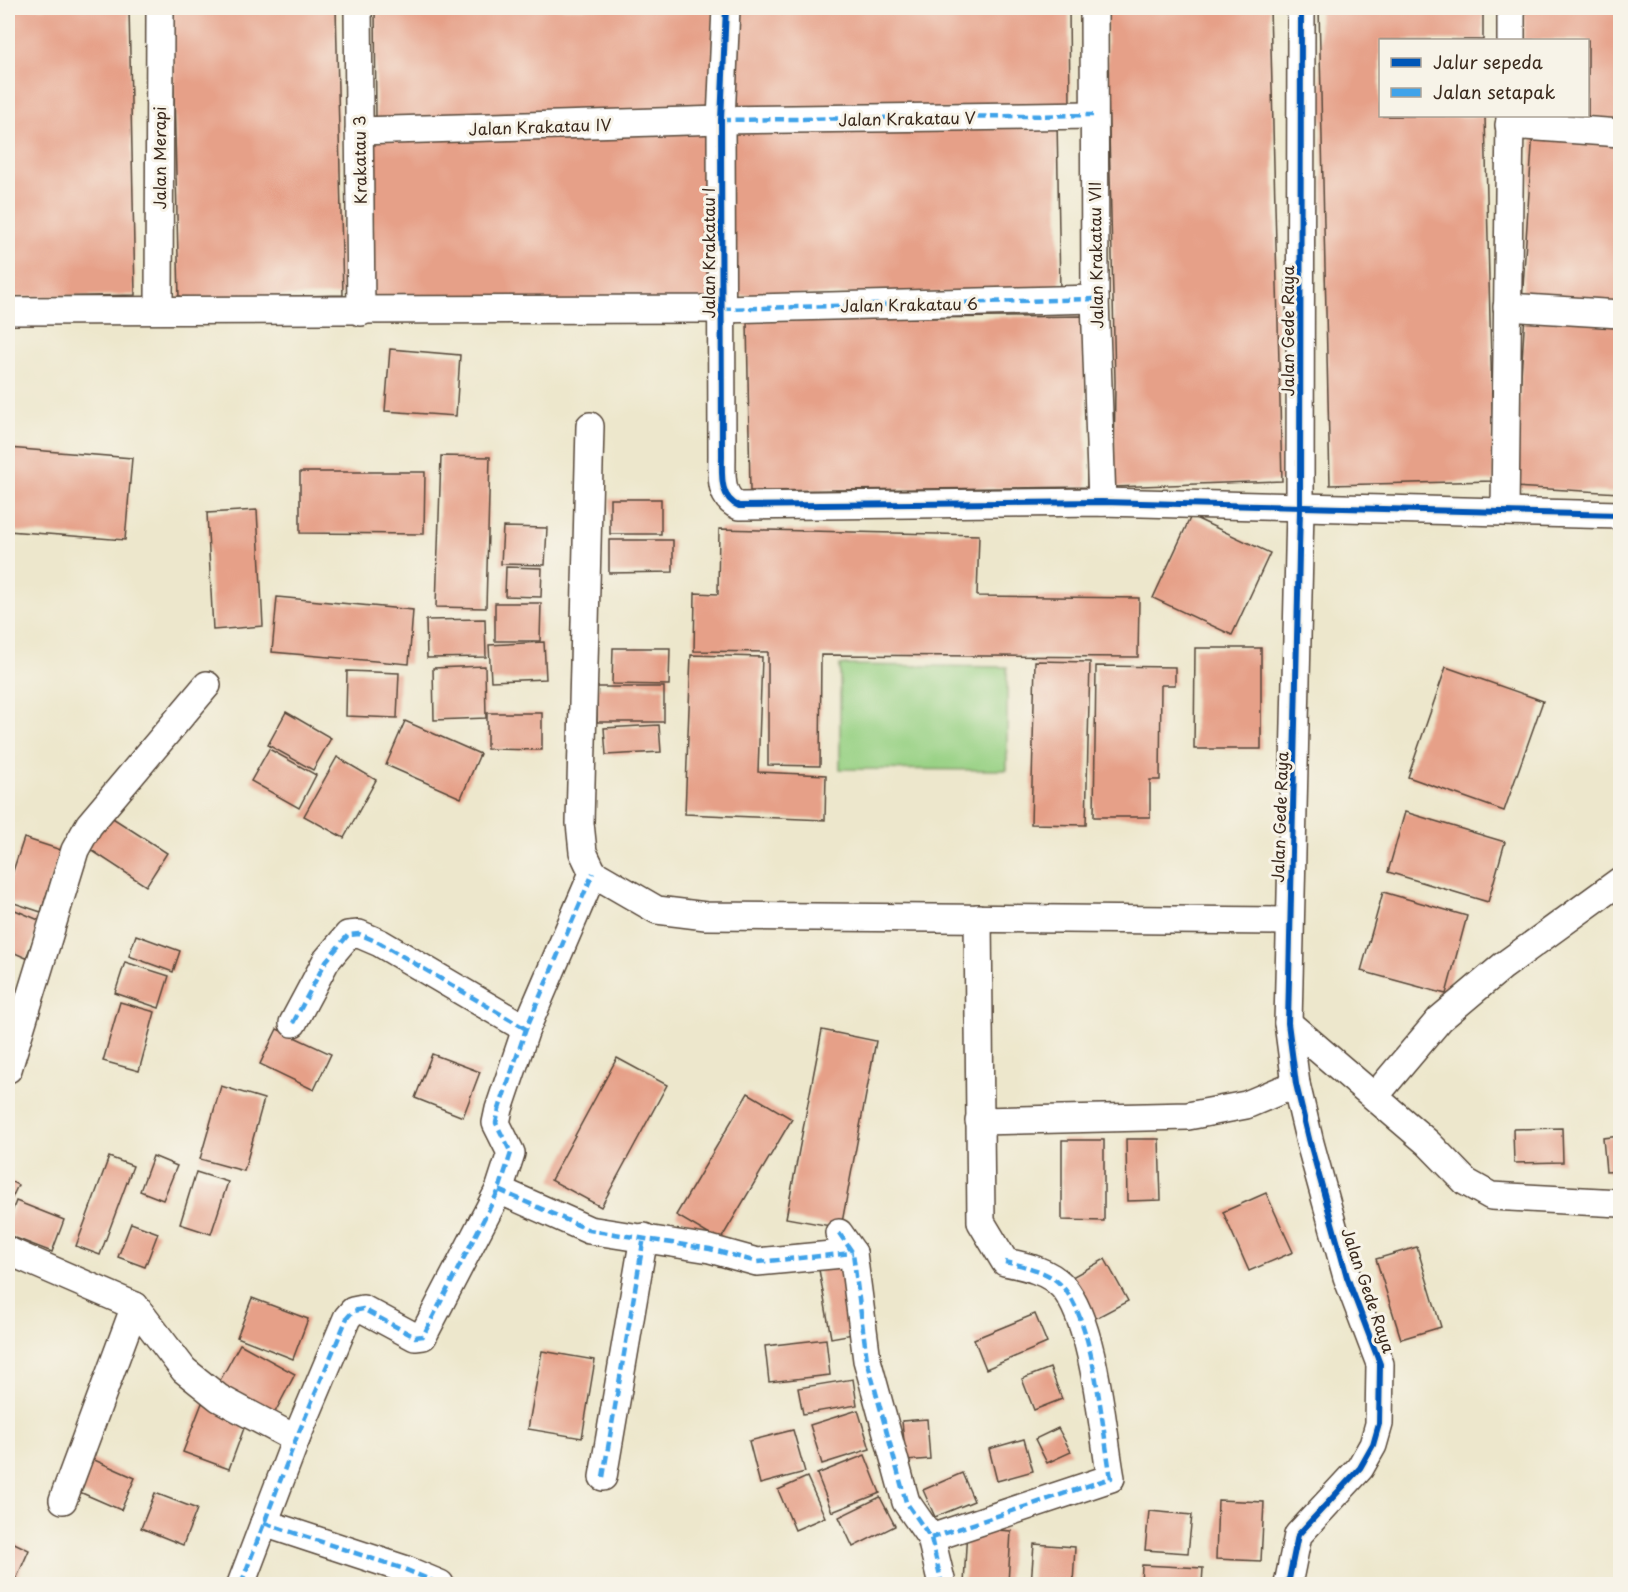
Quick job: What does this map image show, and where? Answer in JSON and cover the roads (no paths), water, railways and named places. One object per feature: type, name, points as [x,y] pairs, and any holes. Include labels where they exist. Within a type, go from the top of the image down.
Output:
[{"type":"street","name":"Jalan Merapi","points":[[159,309],[160,8]]},
{"type":"street","name":"Krakatau 3","points":[[358,8],[361,312]]},
{"type":"street","name":"Jalan Krakatau I","points":[[726,8],[721,120],[722,455],[726,498],[739,506],[1102,502]]},
{"type":"street","name":"Jalan Krakatau VII","points":[[1094,8],[1095,299],[1102,502]]},
{"type":"street","name":"Jalan Gede Raya","points":[[1288,1584],[1298,1535],[1360,1468],[1373,1445],[1379,1424],[1380,1364],[1347,1277],[1310,1143],[1296,1084],[1288,1023],[1300,509],[1301,8]]},
{"type":"street","points":[[1511,8],[1511,39]]},
{"type":"street","name":"Jalan Krakatau V","points":[[721,120],[1093,115]]},
{"type":"street","name":"Jalan Krakatau IV","points":[[359,131],[721,120]]},
{"type":"street","points":[[1505,510],[1510,120],[1620,133]]},
{"type":"street","name":"Jalan Krakatau 6","points":[[8,311],[159,309],[361,312],[722,309],[1095,299]]},
{"type":"street","points":[[1507,307],[1620,314]]},
{"type":"street","points":[[590,426],[580,823],[583,852],[594,873],[657,910],[706,916],[1289,921]]},
{"type":"street","points":[[1102,502],[1300,509],[1505,510],[1620,515]]},
{"type":"street","points":[[8,1069],[75,850],[89,825],[207,685]]},
{"type":"street","points":[[241,1584],[296,1439],[348,1318],[353,1311],[363,1309],[416,1336],[423,1336],[499,1190],[511,1153],[496,1123],[526,1029],[594,873]]},
{"type":"street","points":[[1375,1096],[1440,1019],[1503,966],[1620,881]]},
{"type":"street","points":[[931,1538],[1111,1478],[1088,1341],[1075,1307],[1063,1287],[1049,1276],[1026,1266],[1005,1262],[981,1222],[978,918]]},
{"type":"street","points":[[293,1023],[326,961],[348,935],[354,933],[380,943],[526,1029]]},
{"type":"street","points":[[1288,1023],[1428,1143],[1466,1182],[1491,1196],[1620,1203]]},
{"type":"street","points":[[980,1121],[1188,1116],[1246,1105],[1296,1084]]},
{"type":"street","points":[[499,1190],[589,1230],[711,1249],[757,1262],[846,1243],[867,1360],[883,1423],[906,1502],[931,1538],[942,1584]]},
{"type":"street","points":[[603,1477],[644,1237]]},
{"type":"street","points":[[8,1251],[135,1306],[184,1370],[219,1398],[296,1439]]},
{"type":"street","points":[[63,1500],[135,1306]]},
{"type":"street","points":[[264,1523],[404,1569],[440,1584]]}]
